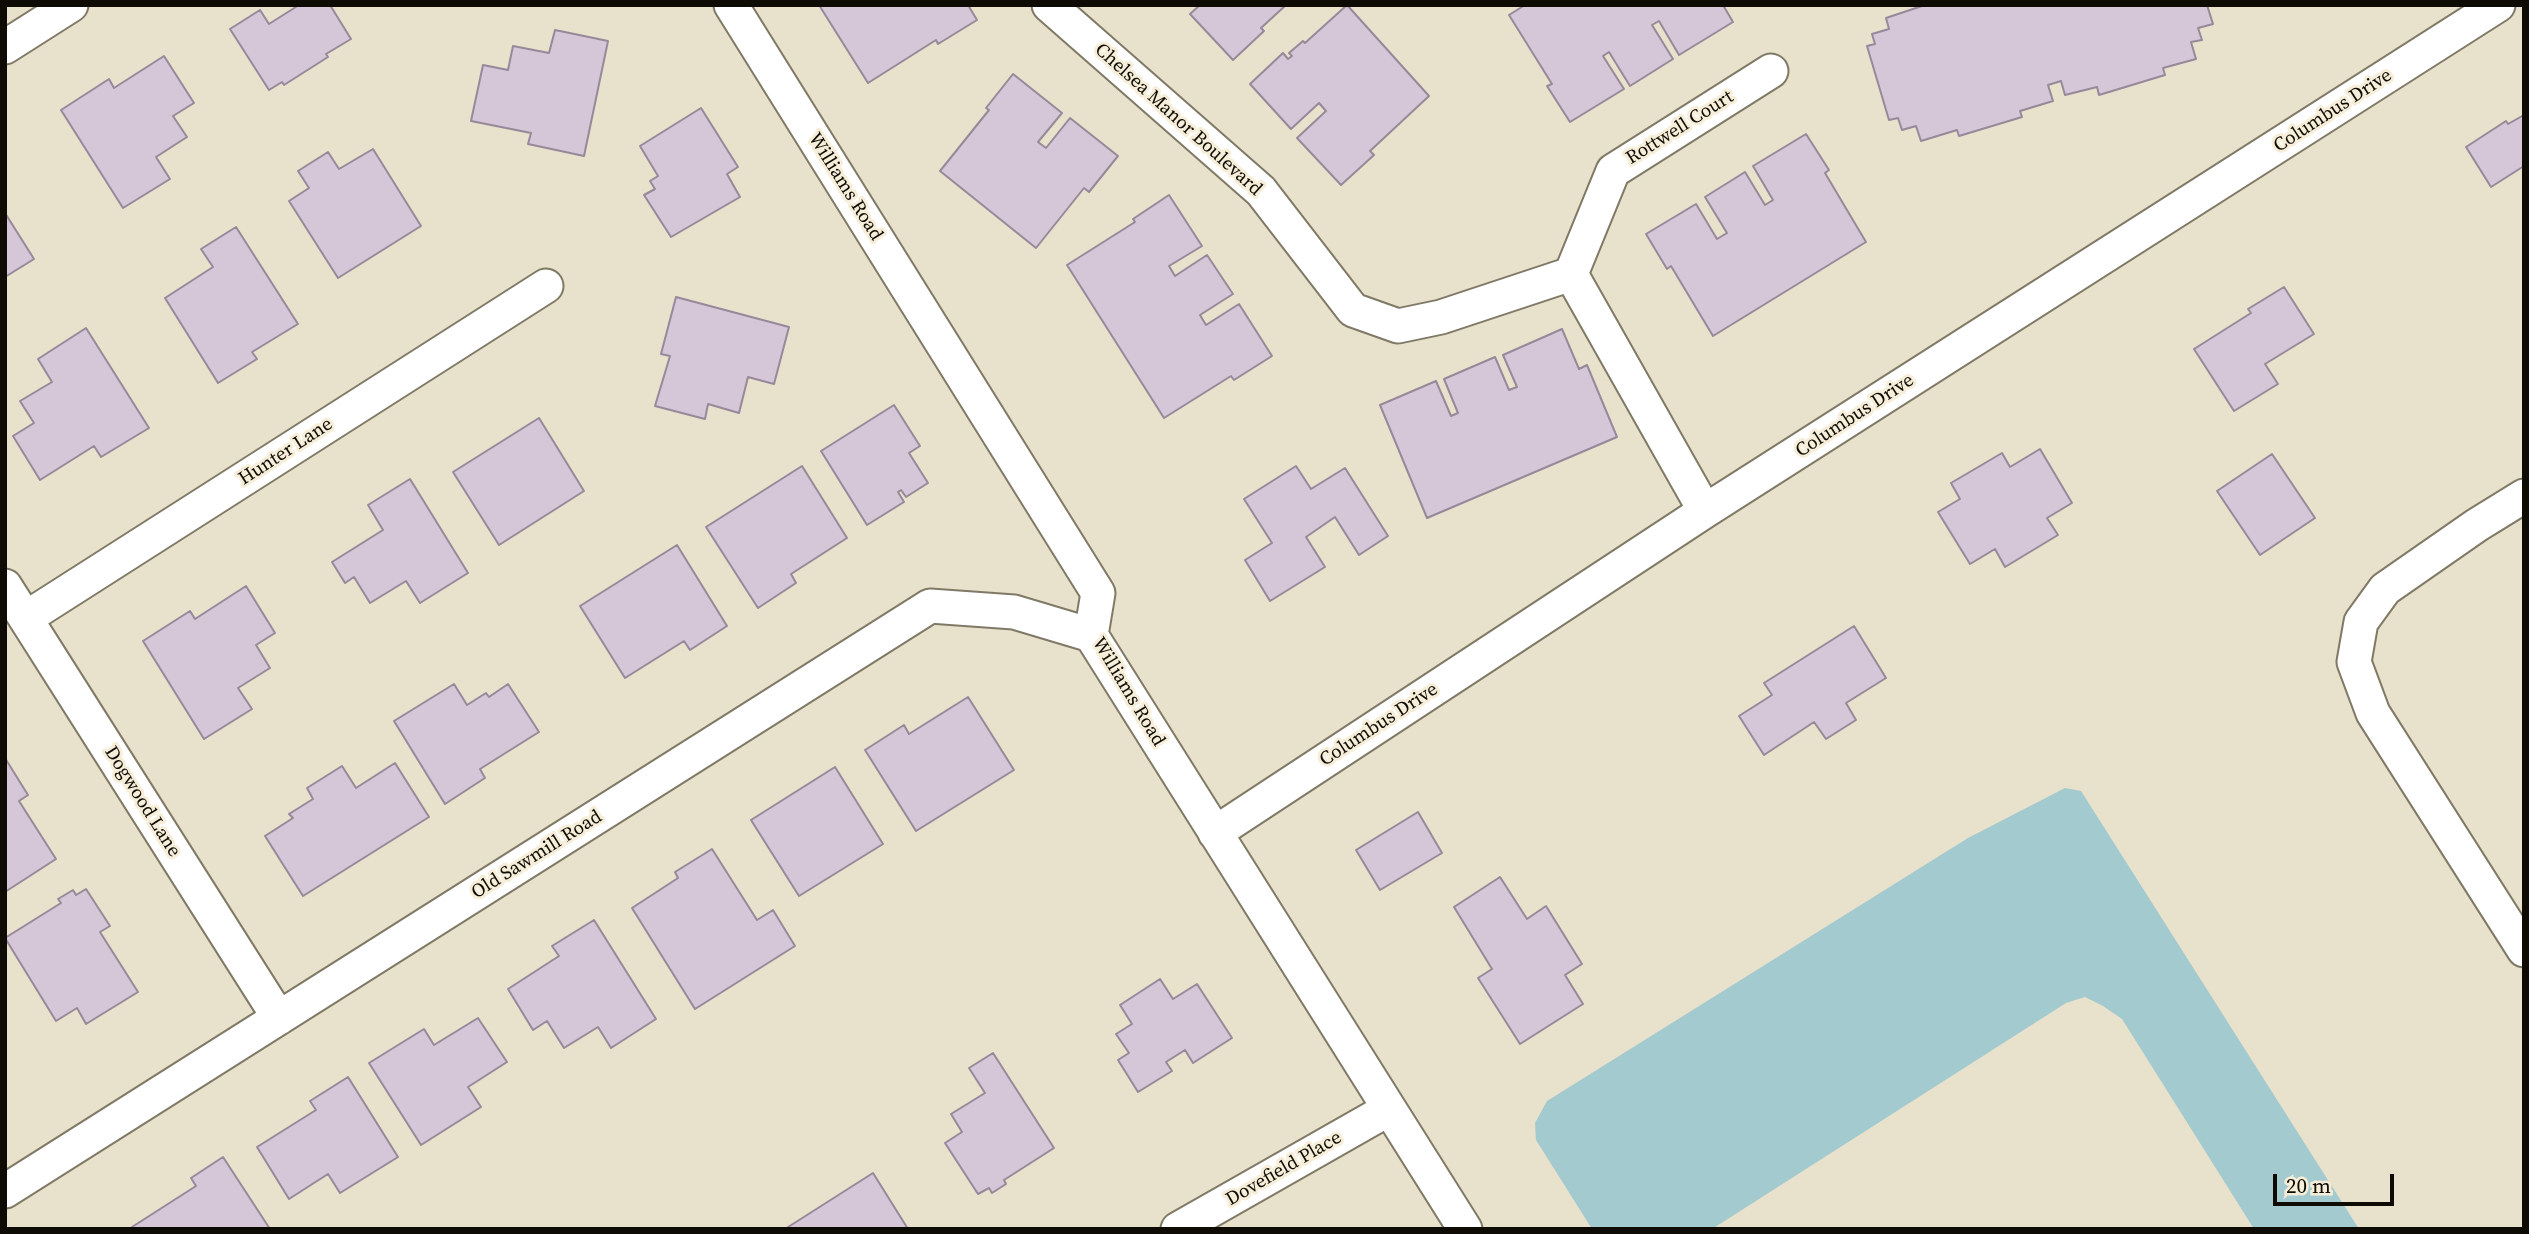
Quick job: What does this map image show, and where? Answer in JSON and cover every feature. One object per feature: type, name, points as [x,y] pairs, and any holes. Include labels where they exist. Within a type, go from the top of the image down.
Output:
[{"type":"street","points":[[5,47],[71,5]]},
{"type":"street","name":"Williams Road","points":[[731,5],[1098,593],[1091,635],[1465,1229]]},
{"type":"street","name":"Chelsea Manor Boulevard","points":[[1049,5],[1261,191],[1353,310],[1398,326],[1441,317],[1570,274]]},
{"type":"street","name":"Columbus Drive","points":[[1215,833],[1705,511],[2498,5]]},
{"type":"street","name":"Rottwell Court","points":[[1570,274],[1613,171],[1771,71]]},
{"type":"street","points":[[1570,274],[1705,511]]},
{"type":"street","name":"Hunter Lane","points":[[26,618],[546,286]]},
{"type":"street","points":[[2524,496],[2385,589],[2361,622],[2354,662],[2373,713],[2524,950]]},
{"type":"street","name":"Dogwood Lane","points":[[5,586],[279,1018]]},
{"type":"street","name":"Old Sawmill Road","points":[[5,1191],[930,606],[1014,612],[1091,635]]},
{"type":"street","name":"Dovefield Place","points":[[1178,1229],[1389,1109]]},
{"type":"water","points":[[2065,788],[2081,791],[2359,1229],[2254,1229],[2122,1019],[2085,997],[2066,1003],[1712,1229],[1592,1229],[1536,1140],[1535,1123],[1547,1101],[1968,838]]},
{"type":"building","points":[[299,5],[330,5],[351,39],[284,85],[282,82],[269,90],[230,29],[260,10],[269,24]]},
{"type":"building","points":[[819,5],[968,5],[977,20],[938,44],[936,40],[868,83]]},
{"type":"building","points":[[1200,5],[1286,5],[1261,28],[1264,31],[1233,60],[1190,14]]},
{"type":"building","points":[[1347,5],[1429,96],[1370,151],[1374,155],[1341,185],[1297,138],[1326,111],[1319,103],[1291,129],[1250,84],[1283,53],[1288,59],[1292,56],[1289,53],[1303,41],[1305,43]]},
{"type":"building","points":[[1525,5],[1723,5],[1733,22],[1679,55],[1659,21],[1652,25],[1673,59],[1630,86],[1609,52],[1603,56],[1624,89],[1570,122],[1547,86],[1552,84],[1509,15]]},
{"type":"building","points":[[1925,5],[2207,5],[2213,24],[2198,28],[2202,40],[2191,42],[2196,59],[2163,68],[2165,75],[2099,95],[2097,87],[2065,95],[2061,81],[2048,85],[2053,101],[2020,111],[2022,117],[1959,136],[1957,130],[1921,141],[1916,126],[1902,130],[1898,118],[1889,120],[1867,46],[1875,44],[1872,34],[1889,29],[1886,18]]},
{"type":"building","points":[[555,30],[608,41],[584,156],[528,144],[531,133],[471,121],[483,65],[508,70],[513,46],[549,53]]},
{"type":"building","points":[[164,56],[194,103],[173,116],[187,137],[156,157],[170,179],[123,208],[61,110],[109,79],[114,88]]},
{"type":"building","points":[[1013,74],[1062,113],[1038,142],[1046,148],[1070,118],[1118,156],[1089,192],[1084,188],[1036,248],[940,171],[989,110],[986,108]]},
{"type":"building","points":[[701,108],[738,167],[727,174],[740,197],[671,237],[644,195],[655,189],[650,181],[658,176],[640,146]]},
{"type":"building","points":[[2524,115],[2524,166],[2491,187],[2466,147],[2506,121],[2508,124]]},
{"type":"building","points":[[1806,134],[1829,170],[1825,173],[1866,242],[1713,336],[1671,266],[1667,269],[1646,234],[1696,204],[1717,239],[1727,233],[1705,197],[1745,172],[1765,205],[1773,200],[1753,166]]},
{"type":"building","points":[[373,149],[421,226],[338,278],[289,201],[309,188],[298,171],[328,152],[339,169]]},
{"type":"building","points":[[1169,195],[1202,246],[1169,266],[1175,276],[1207,255],[1233,294],[1200,315],[1206,325],[1239,304],[1272,356],[1234,380],[1231,376],[1164,418],[1067,265],[1135,222],[1133,219]]},
{"type":"building","points":[[5,213],[34,259],[5,277]]},
{"type":"building","points":[[236,227],[298,324],[252,352],[257,359],[218,383],[165,298],[213,267],[201,249]]},
{"type":"building","points":[[2284,287],[2314,334],[2265,364],[2278,384],[2234,411],[2194,349],[2251,313],[2248,309]]},
{"type":"building","points":[[676,297],[789,327],[774,384],[748,377],[739,413],[708,404],[705,419],[655,406],[670,356],[661,354]]},
{"type":"building","points":[[86,328],[149,428],[101,457],[94,446],[40,480],[13,436],[34,423],[20,401],[52,382],[38,359]]},
{"type":"building","points":[[1562,329],[1579,369],[1587,365],[1617,437],[1427,518],[1380,405],[1436,381],[1451,416],[1458,413],[1444,379],[1495,357],[1509,390],[1517,387],[1503,355]]},
{"type":"building","points":[[894,405],[920,446],[909,453],[928,483],[906,497],[901,490],[898,492],[904,502],[867,525],[821,451]]},
{"type":"building","points":[[539,418],[584,491],[499,545],[453,472]]},
{"type":"building","points":[[2040,449],[2072,503],[2047,518],[2058,535],[2005,567],[1995,549],[1970,564],[1938,512],[1960,499],[1951,483],[2002,453],[2010,467]]},
{"type":"building","points":[[2272,454],[2315,518],[2260,555],[2217,491]]},
{"type":"building","points":[[802,466],[847,538],[791,574],[796,583],[758,608],[706,527]]},
{"type":"building","points":[[1296,466],[1311,489],[1345,468],[1388,536],[1359,555],[1335,517],[1306,537],[1325,567],[1270,601],[1245,560],[1272,543],[1244,499]]},
{"type":"building","points":[[410,479],[468,573],[420,603],[406,581],[370,603],[354,577],[345,583],[332,562],[383,530],[368,505]]},
{"type":"building","points":[[677,545],[727,626],[690,650],[684,641],[625,678],[580,606]]},
{"type":"building","points":[[246,586],[275,633],[256,645],[270,668],[238,688],[252,709],[204,739],[143,641],[190,611],[195,619]]},
{"type":"building","points":[[1854,626],[1886,678],[1846,703],[1856,720],[1826,739],[1814,722],[1764,755],[1739,716],[1772,695],[1764,683]]},
{"type":"building","points":[[454,684],[467,705],[486,693],[489,697],[508,684],[539,732],[480,769],[485,778],[445,804],[394,721]]},
{"type":"building","points":[[968,697],[1014,770],[916,831],[865,750],[904,725],[909,734]]},
{"type":"building","points":[[5,758],[28,795],[19,801],[56,859],[5,892]]},
{"type":"building","points":[[395,763],[429,817],[303,896],[265,836],[293,818],[289,814],[313,799],[307,788],[342,766],[356,788]]},
{"type":"building","points":[[835,767],[883,844],[799,896],[751,820]]},
{"type":"building","points":[[1418,812],[1442,853],[1380,890],[1356,850]]},
{"type":"building","points":[[712,849],[757,920],[773,910],[795,946],[695,1009],[632,908],[678,878],[675,872]]},
{"type":"building","points":[[1500,877],[1527,919],[1546,906],[1582,964],[1565,975],[1583,1004],[1520,1044],[1478,978],[1492,969],[1454,907]]},
{"type":"building","points":[[86,889],[110,926],[100,932],[138,992],[86,1024],[77,1008],[56,1021],[5,938],[61,903],[58,899],[73,890],[76,895]]},
{"type":"building","points":[[594,920],[656,1019],[611,1048],[598,1027],[564,1048],[547,1021],[533,1030],[508,989],[559,956],[552,946]]},
{"type":"building","points":[[1160,979],[1173,999],[1197,984],[1232,1038],[1193,1063],[1185,1050],[1166,1062],[1172,1071],[1138,1092],[1118,1060],[1129,1053],[1116,1034],[1132,1024],[1120,1005]]},
{"type":"building","points":[[478,1018],[507,1062],[468,1087],[481,1107],[421,1145],[369,1063],[424,1029],[434,1045]]},
{"type":"building","points":[[993,1053],[1054,1148],[1004,1180],[1006,1184],[992,1193],[989,1188],[978,1194],[945,1143],[962,1132],[951,1114],[985,1093],[969,1068]]},
{"type":"building","points":[[348,1077],[398,1157],[340,1193],[328,1174],[289,1199],[257,1147],[316,1110],[310,1101]]},
{"type":"building","points":[[223,1157],[270,1229],[133,1229],[132,1227],[196,1186],[191,1178]]},
{"type":"building","points":[[873,1173],[908,1229],[785,1229]]}]
